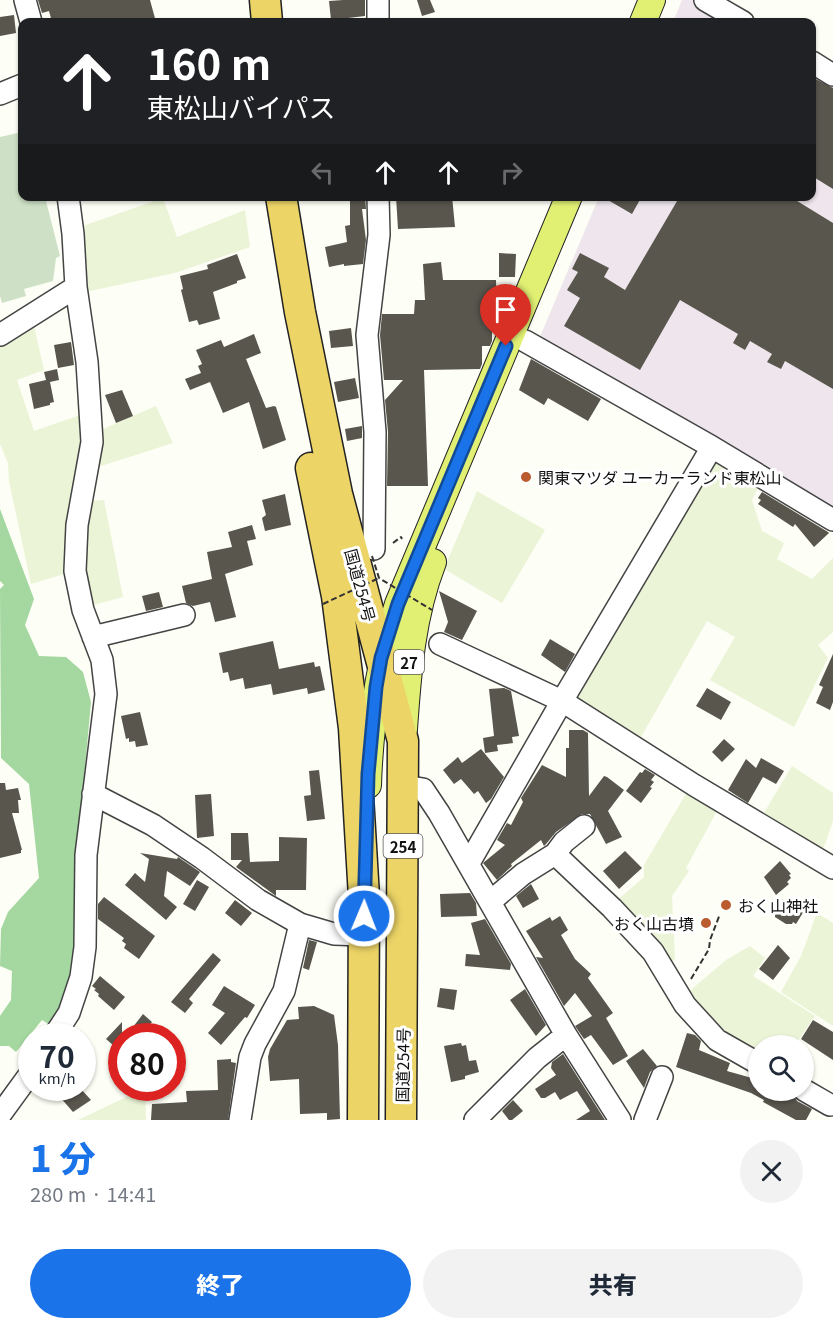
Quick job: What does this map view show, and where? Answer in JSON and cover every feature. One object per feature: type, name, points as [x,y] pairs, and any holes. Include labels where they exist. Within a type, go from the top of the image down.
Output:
[{"type":"highway","points":[[246,0],[247,18]]},
{"type":"highway","points":[[266,0],[267,18]]},
{"type":"highway","name":"国道254号","points":[[262,201],[273,268],[357,577],[382,613],[381,658],[403,741],[401,1120]]},
{"type":"highway","name":"国道254号","points":[[283,201],[300,312],[337,494],[357,577],[354,728],[364,897],[363,1120]]},
{"type":"main road","points":[[645,18],[652,0]]},
{"type":"main road","points":[[661,18],[668,0]]},
{"type":"main road","name":"27","points":[[403,741],[417,581],[568,201]]},
{"type":"main road","name":"27","points":[[382,613],[417,581],[525,341],[584,201]]},
{"type":"main road","points":[[357,577],[368,590],[378,594],[389,593],[417,581]]},
{"type":"main road","name":"27","points":[[364,897],[368,774],[381,658]]},
{"type":"street","points":[[25,0],[30,18]]},
{"type":"street","points":[[378,0],[378,18]]},
{"type":"street","points":[[705,0],[736,18]]},
{"type":"street","points":[[816,64],[833,75]]},
{"type":"street","points":[[0,94],[18,87]]},
{"type":"street","points":[[62,1023],[69,1013],[81,977],[85,947],[86,855],[106,694],[102,660],[83,610],[75,572],[77,525],[92,442],[87,362],[76,287],[69,201]]},
{"type":"street","points":[[357,577],[375,432],[367,335],[379,235],[378,201]]},
{"type":"street","points":[[0,335],[76,287]]},
{"type":"street","points":[[525,341],[833,519]]},
{"type":"street","points":[[469,863],[561,701],[712,447]]},
{"type":"street","points":[[93,637],[184,615]]},
{"type":"street","points":[[440,644],[561,701],[694,785],[831,859]]},
{"type":"street","points":[[404,786],[423,789],[428,796],[469,863],[566,1035],[620,1120]]},
{"type":"street","points":[[93,794],[153,825],[258,900],[300,924],[334,934],[364,935]]},
{"type":"street","points":[[490,901],[523,874],[555,854],[564,842],[584,826]]},
{"type":"street","points":[[555,854],[612,908],[653,952],[679,995],[717,1040],[748,1058]]},
{"type":"street","points":[[240,1120],[250,1057],[284,991],[300,924]]},
{"type":"street","points":[[475,1120],[537,1058],[566,1035]]},
{"type":"street","points":[[645,1120],[662,1077]]},
{"type":"street","points":[[0,1115],[18,1090]]},
{"type":"street","points":[[814,1098],[828,1108]]},
{"type":"path","points":[[357,577],[432,610]]},
{"type":"path","points":[[679,995],[709,949],[720,914]]},
{"type":"shaded area","points":[[682,0],[698,0],[729,18],[675,18]]},
{"type":"shaded area","points":[[816,69],[833,79],[833,511],[539,339],[597,201],[816,201]]},
{"type":"green space","points":[[18,133],[18,201],[46,201],[60,256],[56,258],[53,281],[24,289],[26,296],[2,303],[0,296],[0,137]]},
{"type":"green space","points":[[154,201],[164,201],[177,237],[245,210],[250,247],[175,273],[85,292],[80,227]]},
{"type":"green space","points":[[34,326],[44,370],[17,380],[34,431],[83,414],[77,478],[67,532],[64,574],[31,584],[9,481],[8,463],[0,444],[0,343]]},
{"type":"green space","points":[[156,406],[173,443],[98,467],[101,430]]},
{"type":"green space","points":[[717,461],[760,484],[752,500],[762,531],[784,543],[777,559],[812,579],[833,558],[833,632],[818,645],[828,658],[794,727],[710,680],[735,637],[707,621],[641,737],[571,697],[710,462]]},
{"type":"green space","points":[[477,491],[545,530],[502,603],[444,569]]},
{"type":"green space","points":[[104,500],[123,597],[90,606],[81,565],[91,501]]},
{"type":"green space","points":[[0,509],[34,599],[25,625],[39,656],[66,657],[83,672],[91,702],[75,876],[78,957],[57,1019],[52,1023],[42,1020],[40,1023],[18,1023],[18,1050],[16,1052],[9,1046],[0,1046],[0,1016],[11,1000],[12,971],[0,966],[1,929],[8,912],[39,878],[29,784],[1,758],[0,589],[4,585],[0,581]]},
{"type":"green space","points":[[792,766],[833,793],[833,821],[824,847],[821,849],[762,816]]},
{"type":"green space","points":[[687,792],[717,811],[686,868],[689,871],[672,896],[675,959],[669,964],[615,902],[644,877],[644,865]]},
{"type":"green space","points":[[817,913],[833,923],[833,1026],[781,992],[801,956]]},
{"type":"green space","points":[[750,946],[765,958],[753,976],[815,1016],[802,1035],[748,1035],[748,1050],[733,1041],[686,994],[726,960]]},
{"type":"green space","points":[[118,1101],[145,1101],[146,1120],[78,1120]]},
{"type":"building","points":[[38,0],[150,0],[155,18],[51,18],[49,11],[42,13]]},
{"type":"building","points":[[365,0],[365,16],[331,18],[329,1]]},
{"type":"building","points":[[417,0],[430,0],[435,12],[422,16]]},
{"type":"building","points":[[14,15],[16,33],[0,36],[0,17]]},
{"type":"building","points":[[816,79],[833,88],[833,189],[816,178]]},
{"type":"building","points":[[350,201],[365,201],[366,209],[362,209],[366,240],[363,264],[329,267],[325,247],[347,242],[345,226],[350,225]]},
{"type":"building","points":[[396,201],[452,201],[455,227],[398,229]]},
{"type":"building","points":[[610,201],[639,201],[632,214]]},
{"type":"building","points":[[677,201],[797,201],[833,223],[833,389],[785,361],[781,369],[767,362],[772,354],[750,341],[745,350],[733,343],[738,334],[680,300],[640,370],[564,326],[580,298],[567,290],[578,272],[572,269],[580,253],[609,268],[604,277],[625,290]]},
{"type":"building","points":[[499,253],[516,254],[515,277],[499,277]]},
{"type":"building","points":[[237,254],[246,278],[213,292],[220,319],[199,325],[197,320],[189,322],[180,276],[208,269],[207,265]]},
{"type":"building","points":[[441,262],[443,280],[496,280],[497,313],[492,313],[492,341],[490,346],[482,346],[480,369],[424,370],[428,486],[387,486],[388,432],[385,400],[403,380],[384,380],[380,335],[382,314],[414,314],[415,300],[425,300],[423,264]]},
{"type":"building","points":[[351,328],[353,346],[331,348],[329,331]]},
{"type":"building","points":[[254,334],[261,353],[246,359],[266,408],[276,407],[286,440],[263,449],[249,402],[223,413],[210,382],[190,390],[185,379],[201,373],[198,366],[202,364],[196,350],[221,340],[224,347]]},
{"type":"building","points":[[71,342],[74,365],[58,368],[54,345]]},
{"type":"building","points":[[531,359],[601,399],[588,421],[548,398],[544,405],[519,390]]},
{"type":"building","points":[[57,369],[59,380],[50,382],[54,402],[34,409],[29,384],[46,380],[44,372]]},
{"type":"building","points":[[355,378],[359,398],[338,402],[334,382]]},
{"type":"building","points":[[122,390],[133,416],[116,423],[105,395]]},
{"type":"building","points":[[362,426],[362,438],[347,441],[345,429]]},
{"type":"building","points":[[762,492],[829,533],[814,547],[795,524],[793,527],[758,504],[761,500],[758,498]]},
{"type":"building","points":[[285,494],[291,525],[265,531],[262,518],[266,515],[262,500]]},
{"type":"building","points":[[252,525],[256,539],[247,541],[253,565],[225,574],[236,617],[215,622],[210,602],[193,606],[186,603],[182,586],[212,579],[207,552],[232,547],[228,532]]},
{"type":"building","points":[[439,591],[477,611],[462,640],[444,632],[448,622]]},
{"type":"building","points":[[159,592],[163,607],[146,611],[142,596]]},
{"type":"building","points":[[550,639],[575,654],[565,672],[541,655]]},
{"type":"building","points":[[273,641],[279,669],[314,662],[315,667],[320,666],[325,690],[308,694],[307,688],[273,695],[271,684],[245,689],[243,678],[230,681],[228,672],[223,673],[219,653]]},
{"type":"building","points":[[833,654],[833,702],[830,710],[816,703],[823,687],[819,685]]},
{"type":"building","points":[[504,688],[511,691],[519,736],[512,737],[513,743],[497,745],[498,751],[485,753],[483,738],[494,736],[489,689]]},
{"type":"building","points":[[707,688],[731,702],[721,720],[696,706]]},
{"type":"building","points":[[140,712],[148,745],[136,747],[135,741],[129,742],[129,738],[126,739],[121,716]]},
{"type":"building","points":[[569,730],[583,730],[588,733],[589,796],[604,776],[624,790],[608,811],[622,837],[606,844],[590,814],[582,814],[556,832],[544,846],[541,840],[511,864],[512,866],[497,880],[483,863],[505,845],[497,840],[507,823],[511,825],[523,802],[521,798],[542,765],[566,777],[566,748],[569,748]]},
{"type":"building","points":[[724,739],[735,749],[722,762],[712,752]]},
{"type":"building","points":[[481,749],[504,777],[491,799],[486,803],[478,791],[474,794],[461,779],[454,784],[443,770],[458,757],[462,763]]},
{"type":"building","points":[[761,758],[784,771],[776,784],[763,777],[748,803],[728,790],[746,759],[756,768]]},
{"type":"building","points":[[645,769],[655,775],[651,780],[654,782],[650,787],[652,788],[641,803],[626,791],[640,772],[642,773]]},
{"type":"building","points":[[319,770],[325,819],[307,821],[304,796],[311,795],[309,771]]},
{"type":"building","points":[[0,783],[5,783],[6,790],[18,788],[21,800],[18,800],[19,813],[12,813],[22,850],[21,853],[0,858]]},
{"type":"building","points":[[211,794],[214,836],[197,838],[195,795]]},
{"type":"building","points":[[231,833],[248,833],[250,862],[279,861],[279,837],[307,838],[306,890],[276,890],[276,896],[236,867],[242,860],[231,860]]},
{"type":"building","points":[[625,851],[642,868],[619,889],[603,871]]},
{"type":"building","points":[[140,853],[177,859],[178,857],[200,872],[190,886],[167,871],[164,896],[177,907],[166,920],[125,885],[135,873],[145,882],[149,859]]},
{"type":"building","points":[[780,861],[791,874],[789,875],[791,878],[787,882],[789,884],[776,895],[764,877]]},
{"type":"building","points":[[197,880],[209,887],[195,911],[183,904]]},
{"type":"building","points":[[531,884],[539,899],[523,908],[516,896]]},
{"type":"building","points":[[470,893],[476,903],[477,916],[441,917],[440,894]]},
{"type":"building","points":[[104,897],[155,936],[139,959],[124,948],[126,944],[122,941],[124,938],[98,919],[98,904]]},
{"type":"building","points":[[782,899],[804,911],[796,924],[793,922],[786,924],[775,917]]},
{"type":"building","points":[[235,900],[252,913],[241,926],[225,913]]},
{"type":"building","points":[[560,916],[568,930],[561,935],[575,959],[591,974],[588,978],[613,1013],[606,1018],[628,1056],[613,1065],[591,1035],[584,1039],[575,1026],[592,1016],[575,993],[564,1006],[536,957],[543,958],[526,931],[550,917],[552,921]]},
{"type":"building","points":[[485,919],[511,964],[510,970],[465,966],[466,954],[480,955],[471,923]]},
{"type":"building","points":[[309,940],[317,942],[309,970],[303,968]]},
{"type":"building","points":[[778,945],[790,958],[773,980],[759,969]]},
{"type":"building","points":[[213,953],[221,960],[189,999],[193,1003],[185,1013],[171,1002]]},
{"type":"building","points":[[100,976],[125,997],[114,1010],[98,996],[99,994],[94,990],[96,989],[92,986]]},
{"type":"building","points":[[224,986],[255,1005],[247,1018],[245,1017],[221,1045],[208,1033],[225,1013],[212,1005]]},
{"type":"building","points":[[440,988],[457,990],[454,1010],[437,1007]]},
{"type":"building","points":[[525,989],[546,1025],[536,1036],[510,1000]]},
{"type":"building","points":[[314,1006],[334,1015],[338,1045],[340,1119],[327,1120],[327,1113],[300,1114],[299,1079],[270,1081],[268,1057],[270,1049],[287,1020],[299,1019],[298,1007]]},
{"type":"building","points":[[143,1014],[152,1022],[151,1023],[136,1023]]},
{"type":"building","points":[[813,1020],[833,1032],[833,1060],[814,1048],[814,1035],[804,1035]]},
{"type":"building","points":[[687,1033],[695,1035],[701,1041],[699,1050],[730,1063],[727,1071],[748,1077],[748,1092],[676,1067]]},
{"type":"building","points":[[461,1043],[462,1046],[466,1045],[469,1061],[476,1060],[479,1072],[465,1076],[465,1079],[451,1082],[444,1046]]},
{"type":"building","points":[[643,1049],[657,1066],[650,1072],[644,1088],[626,1061]]},
{"type":"building","points":[[563,1054],[605,1120],[576,1120],[590,1111],[577,1091],[560,1100],[555,1092],[541,1098],[535,1089],[556,1075],[551,1068],[552,1062]]},
{"type":"building","points":[[231,1059],[231,1062],[236,1063],[228,1120],[151,1120],[152,1104],[187,1102],[186,1091],[218,1090],[217,1060]]},
{"type":"building","points":[[513,1100],[523,1111],[509,1120],[502,1111]]},
{"type":"building","points":[[63,1101],[90,1101],[73,1112]]},
{"type":"building","points":[[797,1101],[812,1109],[806,1120],[796,1120],[763,1102]]},
{"type":"place","name":"関東マツダ ユーカーランド東松山","points":[[526,477]]},
{"type":"place","name":"おく山神社","points":[[726,905]]},
{"type":"place","name":"おく山古墳","points":[[706,923]]},
{"type":"route","points":[[364,916],[368,774],[381,658],[398,604],[424,539],[506,346]]}]
